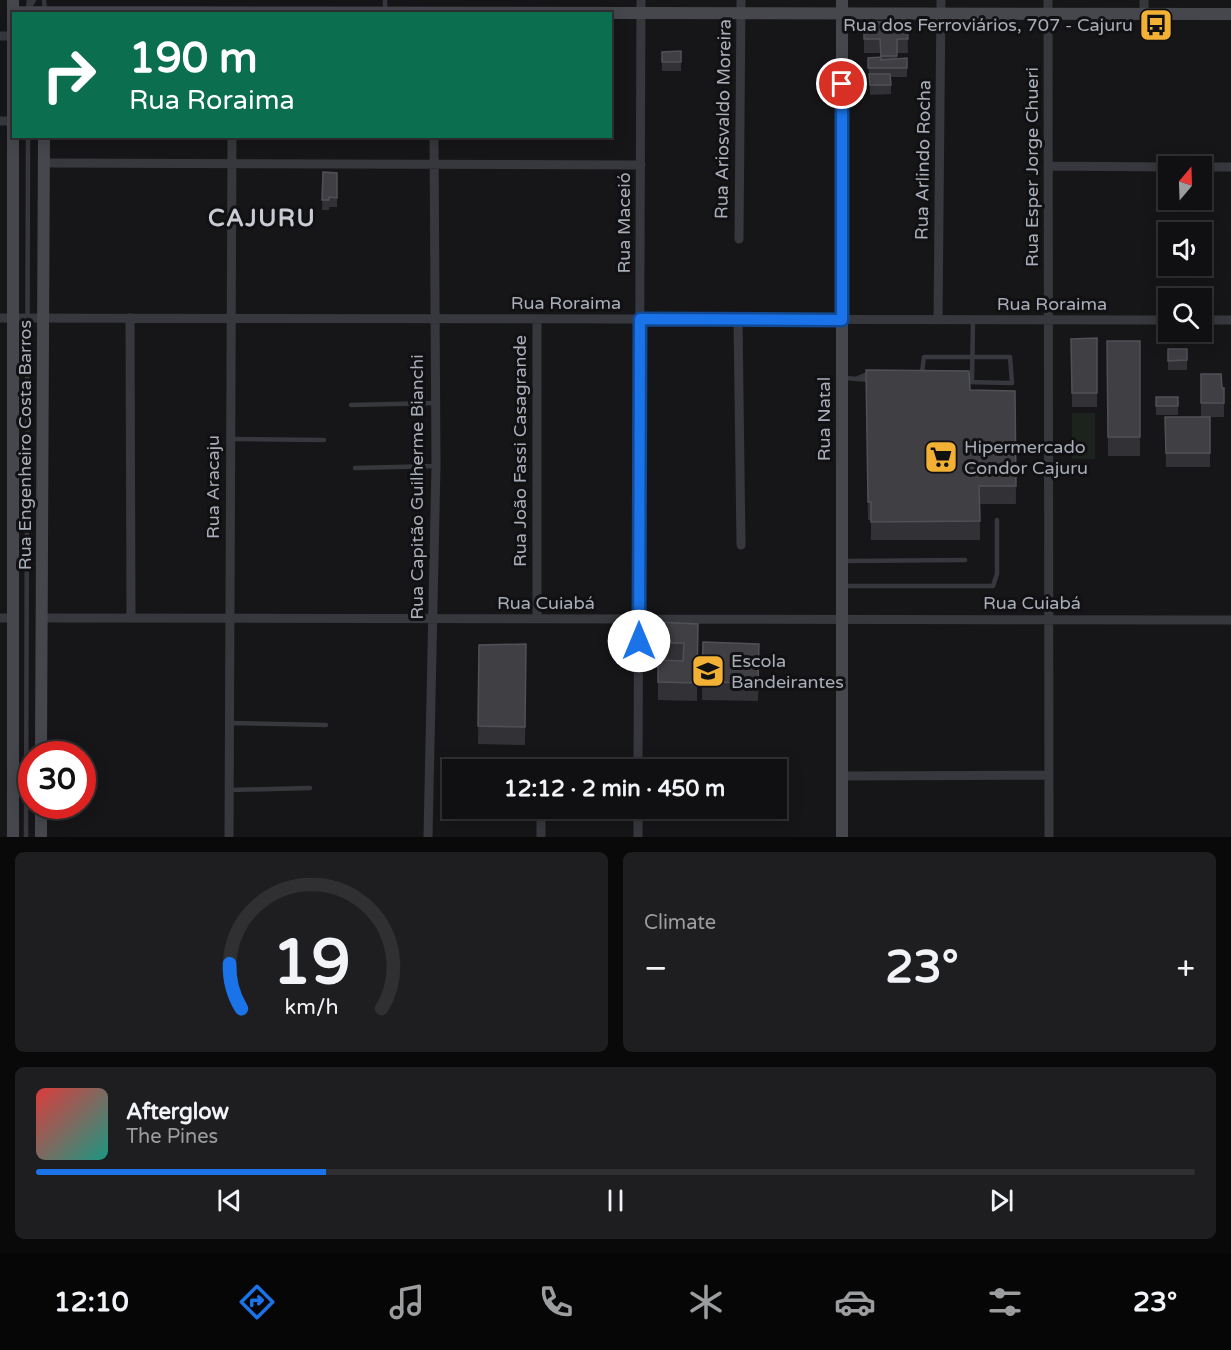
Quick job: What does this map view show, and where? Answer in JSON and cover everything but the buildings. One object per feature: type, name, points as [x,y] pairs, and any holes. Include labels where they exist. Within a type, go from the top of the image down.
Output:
[{"type":"street","points":[[44,8],[51,0]]},
{"type":"street","points":[[82,0],[94,12]]},
{"type":"street","name":"Rua Ariosvaldo Moreira","points":[[739,239],[741,0]]},
{"type":"street","name":"Rua Natal","points":[[842,0],[842,837]]},
{"type":"street","name":"Rua Arlindo Rocha","points":[[938,320],[941,0]]},
{"type":"street","name":"Rua Esper Jorge Chueri","points":[[1048,0],[1049,837]]},
{"type":"street","points":[[1144,0],[1144,14]]},
{"type":"street","points":[[13,6],[94,12]]},
{"type":"street","points":[[256,12],[385,6],[430,12]]},
{"type":"street","points":[[466,12],[641,6],[741,13],[1231,14]]},
{"type":"street","name":"Rua Maceió","points":[[638,759],[641,6]]},
{"type":"street","name":"Rua Engenheiro Costa Barros","points":[[13,138],[13,837]]},
{"type":"street","name":"Rua Engenheiro Costa Barros","points":[[41,741],[44,138]]},
{"type":"street","name":"Rua Aracaju","points":[[229,837],[232,138]]},
{"type":"street","name":"Rua Capitão Guilherme Bianchi","points":[[428,837],[436,466],[434,138]]},
{"type":"street","points":[[44,164],[641,165]]},
{"type":"street","points":[[1048,166],[1158,167]]},
{"type":"street","points":[[1212,167],[1231,167]]},
{"type":"street","name":"Rua Roraima","points":[[0,318],[1158,320]]},
{"type":"street","points":[[130,318],[131,618]]},
{"type":"street","name":"Rua João Fassi Casagrande","points":[[537,319],[537,619]]},
{"type":"street","points":[[738,319],[741,545]]},
{"type":"street","points":[[1212,320],[1231,320]]},
{"type":"street","points":[[0,618],[13,618]]},
{"type":"street","name":"Rua Cuiabá","points":[[42,618],[1231,620]]},
{"type":"street","points":[[842,776],[1049,775]]},
{"type":"street","points":[[41,819],[41,837]]},
{"type":"street","points":[[541,819],[541,837]]},
{"type":"street","points":[[638,819],[638,837]]},
{"type":"lane","points":[[28,8],[34,0]]},
{"type":"lane","points":[[26,837],[28,138]]},
{"type":"lane","points":[[972,382],[973,320]]},
{"type":"lane","points":[[913,372],[922,372],[924,357],[1010,357],[1012,383],[961,382]]},
{"type":"lane","points":[[858,378],[874,371]]},
{"type":"lane","points":[[842,378],[884,380]]},
{"type":"lane","points":[[351,405],[435,403]]},
{"type":"lane","points":[[230,439],[324,440]]},
{"type":"lane","points":[[355,468],[436,466]]},
{"type":"lane","points":[[842,586],[993,586],[998,574],[997,520]]},
{"type":"lane","points":[[842,561],[965,560]]},
{"type":"lane","points":[[229,723],[326,725]]},
{"type":"lane","points":[[230,790],[310,788]]},
{"type":"shaded area","points":[[1072,413],[1095,413],[1095,459],[1072,459]]},
{"type":"place","name":"Rua dos Ferroviários, 707 - Cajuru","points":[[1156,25]]},
{"type":"place","name":"Hipermercado Condor Cajuru","points":[[941,457]]},
{"type":"place","name":"Escola Bandeirantes","points":[[708,671]]},
{"type":"district","name":"CAJURU","points":[[262,218]]},
{"type":"route","points":[[639,641],[640,319],[842,320],[842,84]]}]
